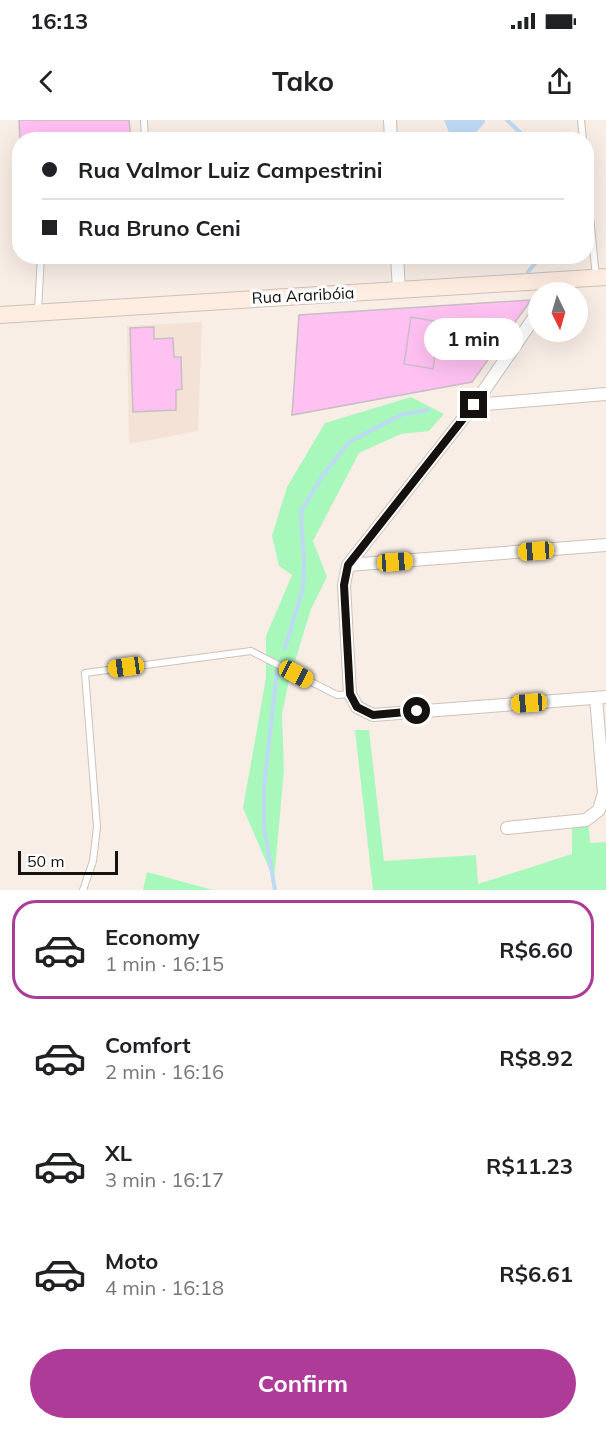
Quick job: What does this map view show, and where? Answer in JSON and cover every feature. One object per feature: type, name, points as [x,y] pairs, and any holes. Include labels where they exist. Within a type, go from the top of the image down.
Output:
[{"type":"street","points":[[397,264],[399,290]]},
{"type":"street","name":"Rua Araribóia","points":[[579,282],[601,278]]},
{"type":"street","name":"Rua Araribóia","points":[[0,315],[399,290],[528,287]]},
{"type":"street","points":[[507,828],[586,820],[599,810],[604,793],[601,697],[373,715],[357,707],[350,694],[344,585],[348,565],[474,405],[528,327]]},
{"type":"street","points":[[474,405],[606,394]]},
{"type":"street","points":[[348,565],[606,545]]},
{"type":"lane","points":[[594,230],[601,278]]},
{"type":"lane","points":[[38,313],[41,264]]},
{"type":"lane","points":[[83,890],[93,861],[97,827],[84,673],[252,651],[337,695],[350,694]]},
{"type":"shaded area","points":[[202,322],[198,431],[129,444],[127,326]]},
{"type":"green space","points":[[411,397],[444,414],[429,431],[401,434],[359,453],[313,541],[327,577],[311,609],[289,681],[282,714],[284,770],[274,880],[243,808],[266,678],[266,636],[292,575],[279,566],[272,536],[287,487],[325,423]]},
{"type":"green space","points":[[355,730],[369,730],[384,861],[476,855],[478,884],[572,854],[572,828],[589,826],[590,843],[606,842],[606,890],[373,890]]},
{"type":"green space","points":[[147,872],[213,890],[143,890]]},
{"type":"water","points":[[444,120],[485,120],[476,132],[449,132]]},
{"type":"building","points":[[19,120],[129,120],[130,132],[20,132]]},
{"type":"building","points":[[528,300],[528,304],[472,382],[292,415],[299,315]]},
{"type":"building","points":[[411,317],[440,322],[433,369],[404,364]]},
{"type":"building","points":[[154,327],[154,339],[173,338],[174,357],[181,357],[182,389],[176,390],[176,410],[133,412],[130,328]]},
{"type":"waterway","points":[[507,120],[520,132]]},
{"type":"waterway","points":[[528,272],[534,264]]},
{"type":"waterway","points":[[285,648],[303,588],[301,511],[323,475],[349,442],[403,414],[428,410]]},
{"type":"waterway","points":[[275,890],[264,828],[264,786],[277,671]]},
{"type":"route","points":[[417,711],[373,715],[357,707],[350,694],[344,585],[348,565],[474,405]]}]
